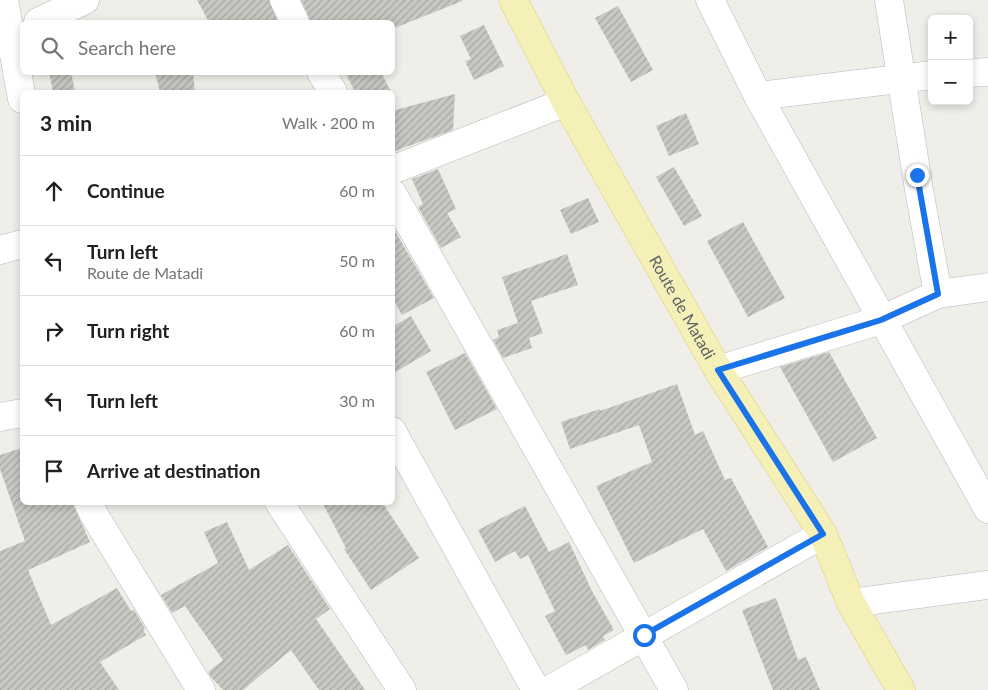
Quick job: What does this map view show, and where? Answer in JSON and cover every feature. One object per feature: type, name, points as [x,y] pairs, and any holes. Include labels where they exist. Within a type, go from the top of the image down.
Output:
[{"type":"main road","name":"Route de Matadi","points":[[513,0],[566,102],[718,370],[823,534],[851,603],[901,690]]},
{"type":"street","points":[[4,0],[16,33],[21,90]]},
{"type":"street","points":[[42,20],[85,0]]},
{"type":"street","points":[[284,0],[294,20]]},
{"type":"street","points":[[710,0],[758,96],[881,320],[988,509]]},
{"type":"street","points":[[889,0],[938,294]]},
{"type":"street","points":[[973,73],[988,72]]},
{"type":"street","points":[[323,75],[332,90]]},
{"type":"street","points":[[758,96],[901,77],[928,75]]},
{"type":"street","points":[[395,169],[566,102]]},
{"type":"street","points":[[395,198],[674,690]]},
{"type":"street","points":[[0,250],[20,245]]},
{"type":"street","points":[[718,370],[881,320],[938,294],[988,288]]},
{"type":"street","points":[[0,418],[20,413]]},
{"type":"street","points":[[395,436],[536,690]]},
{"type":"street","points":[[90,505],[107,538],[201,690]]},
{"type":"street","points":[[281,505],[291,524],[402,690]]},
{"type":"street","points":[[549,690],[823,534]]},
{"type":"street","points":[[851,603],[988,586]]},
{"type":"building","points":[[197,0],[269,0],[277,20],[208,20]]},
{"type":"building","points":[[301,0],[462,0],[395,28],[395,20],[310,20]]},
{"type":"building","points":[[618,6],[653,70],[631,82],[595,18]]},
{"type":"building","points":[[484,25],[504,66],[474,80],[465,61],[471,59],[460,36]]},
{"type":"building","points":[[50,75],[72,75],[75,90],[53,90]]},
{"type":"building","points":[[156,75],[193,75],[195,90],[160,90]]},
{"type":"building","points":[[346,75],[382,75],[390,90],[354,90]]},
{"type":"building","points":[[455,94],[453,130],[395,151],[395,110]]},
{"type":"building","points":[[686,113],[699,144],[669,156],[656,126]]},
{"type":"building","points":[[674,167],[702,216],[684,226],[656,177]]},
{"type":"building","points":[[438,169],[456,209],[447,213],[461,237],[441,248],[418,207],[423,204],[412,179]]},
{"type":"building","points":[[588,198],[599,222],[571,234],[560,210]]},
{"type":"building","points":[[743,222],[785,298],[748,317],[707,241]]},
{"type":"building","points":[[395,231],[434,298],[402,315],[395,302]]},
{"type":"building","points":[[567,254],[578,285],[531,301],[543,333],[529,338],[532,348],[503,358],[493,340],[499,337],[497,330],[518,323],[502,277]]},
{"type":"building","points":[[411,316],[431,351],[395,372],[395,325]]},
{"type":"building","points":[[829,352],[877,438],[833,462],[780,367]]},
{"type":"building","points":[[465,353],[497,409],[455,430],[426,372]]},
{"type":"building","points":[[677,384],[695,435],[703,431],[725,480],[731,478],[768,547],[726,571],[703,529],[634,563],[596,486],[652,462],[639,425],[570,449],[561,422],[600,409],[600,411]]},
{"type":"building","points":[[20,449],[20,505],[73,505],[90,542],[28,570],[51,625],[117,588],[131,611],[134,610],[145,628],[143,629],[146,635],[100,662],[119,690],[0,690],[0,551],[25,541],[0,469],[0,455]]},
{"type":"building","points":[[324,505],[384,505],[419,558],[371,590],[344,549],[346,548]]},
{"type":"building","points":[[525,506],[549,552],[569,542],[592,591],[614,630],[603,636],[605,640],[588,650],[586,645],[566,655],[545,616],[555,611],[528,555],[520,559],[515,551],[495,562],[478,530]]},
{"type":"building","points":[[227,522],[249,570],[288,545],[330,609],[316,619],[365,690],[319,690],[291,650],[243,690],[223,690],[211,677],[208,672],[223,660],[185,606],[172,613],[161,595],[218,563],[204,532]]},
{"type":"building","points":[[776,598],[798,660],[806,657],[820,690],[773,690],[742,610]]},
{"type":"route","points":[[644,635],[823,534],[718,370],[881,320],[938,294],[917,175]]}]
